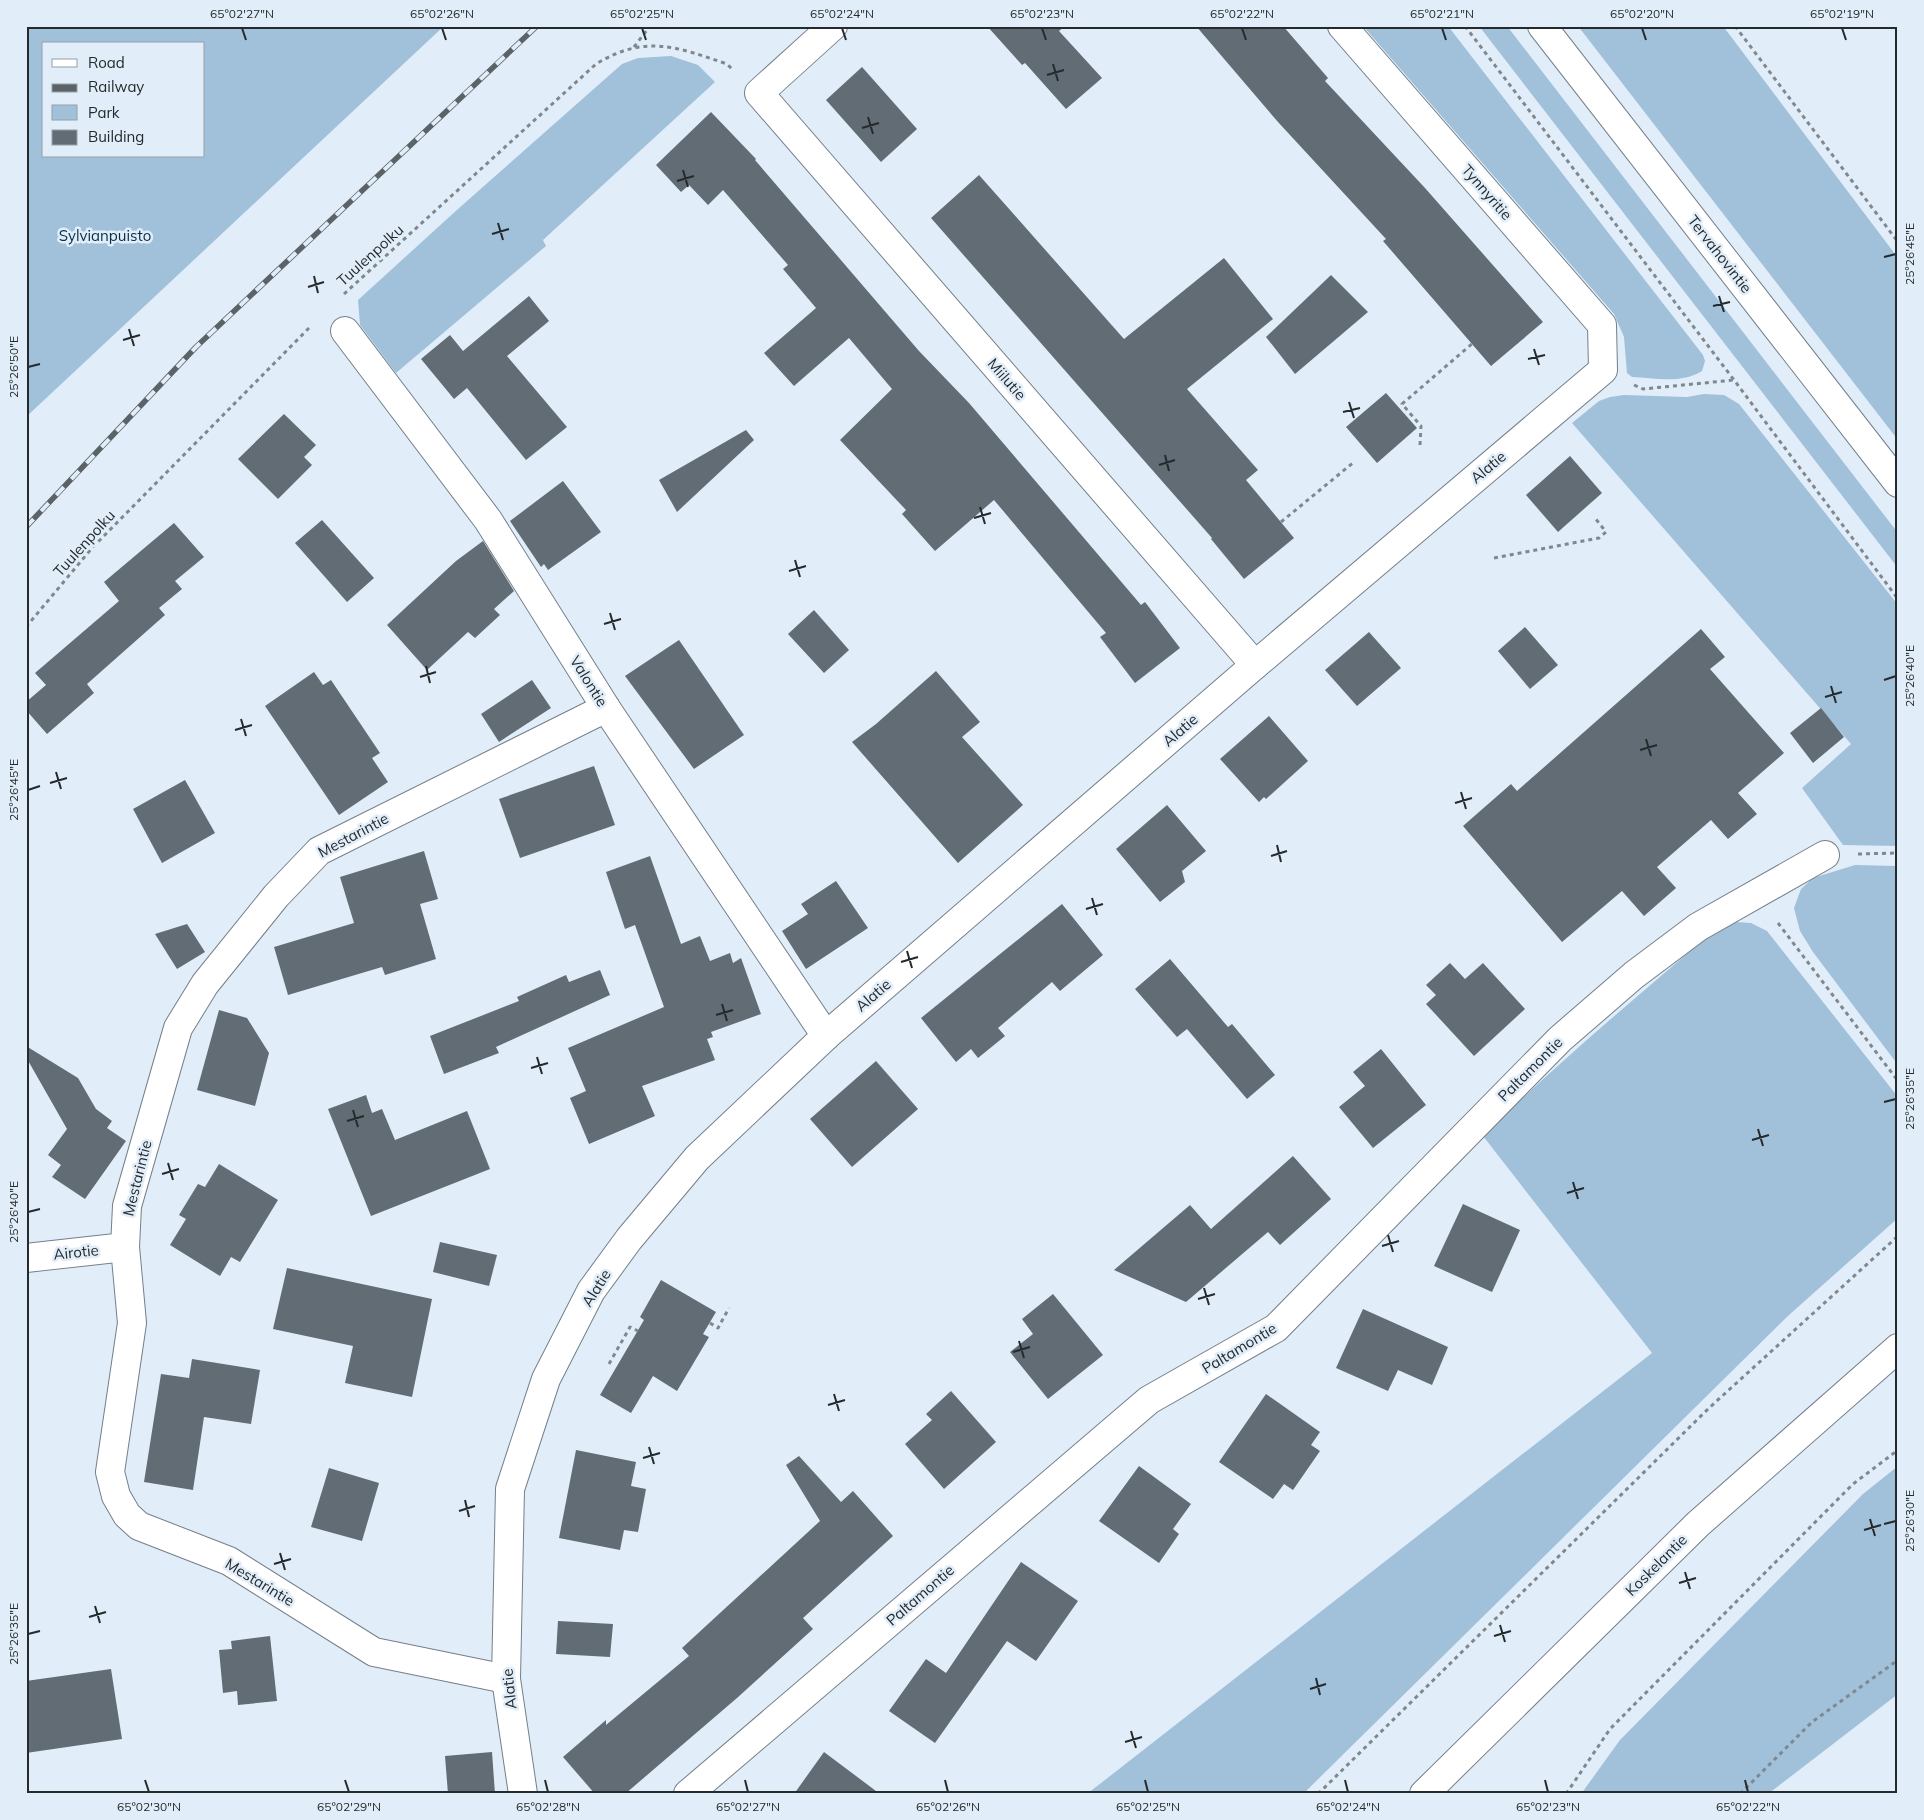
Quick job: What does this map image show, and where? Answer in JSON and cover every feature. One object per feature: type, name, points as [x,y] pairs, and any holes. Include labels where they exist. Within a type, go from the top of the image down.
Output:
[{"type":"street","points":[[759,93],[833,26]]},
{"type":"street","name":"Tynnyritie","points":[[1342,26],[1602,325],[1603,370]]},
{"type":"street","name":"Tervahovintie","points":[[1542,26],[1898,483]]},
{"type":"street","name":"Miilutie","points":[[759,93],[1255,665]]},
{"type":"street","name":"Valontie","points":[[345,331],[488,520],[606,708],[826,1036]]},
{"type":"street","name":"Alatie","points":[[524,1794],[506,1679],[510,1489],[546,1379],[591,1291],[629,1239],[697,1158],[826,1036],[1255,665],[1603,370]]},
{"type":"street","name":"Mestarintie","points":[[506,1679],[374,1652],[229,1561],[139,1526],[127,1515],[116,1496],[110,1472],[132,1323],[125,1247],[127,1206],[178,1028],[205,984],[276,896],[319,851],[606,708]]},
{"type":"street","name":"Paltamontie","points":[[688,1794],[1149,1400],[1276,1328],[1560,1039],[1634,976],[1698,927],[1824,855]]},
{"type":"street","name":"Airotie","points":[[26,1258],[125,1247]]},
{"type":"street","name":"Koskelantie","points":[[1424,1794],[1698,1524],[1898,1348]]},
{"type":"path","points":[[634,47],[650,26]]},
{"type":"path","points":[[1465,26],[1898,599]]},
{"type":"path","points":[[1735,26],[1898,242]]},
{"type":"path","name":"Tuulenpolku","points":[[343,296],[596,64],[612,54],[634,47],[671,46],[727,64],[759,93]]},
{"type":"path","name":"Tuulenpolku","points":[[26,627],[92,548],[309,327]]},
{"type":"path","points":[[1420,445],[1421,426],[1402,404],[1473,343]]},
{"type":"path","points":[[1603,370],[1643,389],[1734,380]]},
{"type":"path","points":[[1281,522],[1354,462]]},
{"type":"path","points":[[1494,558],[1599,538],[1606,532],[1595,518]]},
{"type":"path","points":[[1756,895],[1898,1081]]},
{"type":"path","points":[[1318,1794],[1709,1408],[1898,1236]]},
{"type":"path","points":[[710,1323],[718,1328],[729,1308]]},
{"type":"path","points":[[609,1364],[630,1327],[638,1331]]},
{"type":"path","points":[[1566,1794],[1610,1730],[1853,1484],[1898,1450]]},
{"type":"path","points":[[1740,1794],[1812,1722],[1898,1660]]},
{"type":"green space","name":"Sylvianpuisto","points":[[26,26],[444,26],[26,417]]},
{"type":"green space","points":[[1363,26],[1448,26],[1703,355],[1705,361],[1702,371],[1686,378],[1677,379],[1632,377],[1627,373],[1624,337],[1614,314]]},
{"type":"green space","points":[[1479,26],[1507,26],[1898,533],[1898,568]]},
{"type":"green space","points":[[1578,26],[1723,26],[1898,258],[1898,440]]},
{"type":"green space","points":[[671,56],[698,65],[715,82],[543,240],[546,246],[396,373],[360,325],[358,300],[622,64],[638,58]]},
{"type":"green space","points":[[1704,394],[1724,395],[1739,404],[1898,605],[1898,846],[1843,845],[1802,788],[1851,744],[1572,423],[1599,401],[1610,397],[1624,395],[1687,397]]},
{"type":"green space","points":[[1855,865],[1898,866],[1898,1065],[1813,952],[1800,931],[1794,908],[1801,889],[1813,878]]},
{"type":"green space","points":[[1736,922],[1751,923],[1767,931],[1898,1097],[1898,1218],[1789,1315],[1303,1794],[1087,1794],[1652,1353],[1483,1136],[1569,1056],[1717,928]]},
{"type":"green space","points":[[1898,1466],[1898,1694],[1768,1794],[1581,1794],[1620,1740],[1863,1494]]},
{"type":"building","points":[[987,26],[1065,26],[1059,31],[1102,78],[1066,109],[1025,63],[1022,65]]},
{"type":"building","points":[[1196,26],[1283,26],[1328,78],[1325,81],[1425,188],[1543,322],[1491,366],[1383,241],[1386,239],[1278,122]]},
{"type":"building","points":[[862,67],[917,129],[881,162],[826,100]]},
{"type":"building","points":[[711,112],[756,159],[919,351],[969,403],[1141,605],[1145,602],[1180,648],[1135,683],[1100,637],[1106,633],[994,500],[935,551],[902,514],[906,510],[840,440],[892,389],[849,338],[794,386],[764,353],[816,308],[783,269],[788,265],[723,190],[708,205],[689,185],[681,192],[656,165]]},
{"type":"building","points":[[979,175],[1124,339],[1224,258],[1273,319],[1187,389],[1258,470],[1246,480],[1294,538],[1244,579],[1212,538],[931,218]]},
{"type":"building","points":[[1331,275],[1368,312],[1295,374],[1266,337]]},
{"type":"building","points":[[529,296],[549,321],[507,356],[567,427],[526,460],[467,388],[454,399],[421,359],[450,335],[463,351]]},
{"type":"building","points":[[1386,393],[1417,428],[1377,463],[1346,427]]},
{"type":"building","points":[[284,414],[316,445],[304,457],[312,465],[278,499],[238,459]]},
{"type":"building","points":[[746,430],[754,440],[677,512],[659,480]]},
{"type":"building","points":[[1570,456],[1602,493],[1558,532],[1526,495]]},
{"type":"building","points":[[563,481],[601,532],[548,570],[544,564],[541,567],[510,521]]},
{"type":"building","points":[[322,520],[374,578],[347,602],[295,543]]},
{"type":"building","points":[[174,523],[204,557],[175,581],[182,589],[159,608],[165,615],[87,684],[94,693],[47,734],[26,710],[26,702],[46,685],[35,673],[119,601],[104,582]]},
{"type":"building","points":[[483,541],[514,591],[494,609],[500,615],[475,638],[468,632],[427,670],[387,625],[456,561]]},
{"type":"building","points":[[814,610],[849,650],[824,673],[788,634]]},
{"type":"building","points":[[1525,627],[1558,665],[1530,689],[1498,651]]},
{"type":"building","points":[[1701,629],[1725,657],[1710,669],[1784,753],[1738,793],[1757,814],[1728,839],[1711,820],[1657,867],[1676,888],[1644,916],[1622,891],[1562,942],[1463,826],[1511,784],[1517,791]]},
{"type":"building","points":[[1369,632],[1401,668],[1357,706],[1325,670]]},
{"type":"building","points":[[679,640],[744,735],[694,769],[625,676]]},
{"type":"building","points":[[936,671],[980,722],[962,737],[1023,805],[958,863],[852,742],[876,724]]},
{"type":"building","points":[[314,672],[323,685],[331,680],[380,753],[372,758],[388,782],[339,815],[265,706]]},
{"type":"building","points":[[532,680],[551,708],[499,742],[481,714]]},
{"type":"building","points":[[1821,708],[1844,737],[1813,763],[1790,733]]},
{"type":"building","points":[[1269,716],[1308,761],[1266,799],[1264,797],[1259,802],[1220,759]]},
{"type":"building","points":[[594,766],[615,825],[520,858],[499,799]]},
{"type":"building","points":[[185,780],[215,833],[162,863],[133,809]]},
{"type":"building","points":[[1167,805],[1206,851],[1182,871],[1185,882],[1160,902],[1116,849]]},
{"type":"building","points":[[424,851],[438,899],[420,904],[436,959],[385,975],[382,967],[288,995],[274,947],[354,923],[340,877]]},
{"type":"building","points":[[650,856],[681,944],[700,936],[710,961],[730,953],[733,963],[741,958],[761,1014],[711,1032],[713,1037],[707,1039],[715,1060],[642,1086],[655,1116],[589,1144],[570,1098],[586,1091],[568,1048],[664,1007],[635,925],[625,929],[606,872]]},
{"type":"building","points":[[836,881],[868,928],[806,969],[782,931],[808,914],[801,904]]},
{"type":"building","points":[[1062,904],[1103,955],[1060,991],[1052,982],[998,1028],[1005,1036],[978,1058],[971,1049],[956,1062],[921,1018]]},
{"type":"building","points":[[187,924],[205,952],[177,969],[155,934]]},
{"type":"building","points":[[1170,959],[1228,1027],[1232,1024],[1275,1075],[1247,1099],[1187,1029],[1177,1037],[1135,989]]},
{"type":"building","points":[[1450,963],[1465,979],[1483,963],[1525,1009],[1474,1056],[1426,1004],[1436,995],[1426,985]]},
{"type":"building","points":[[600,970],[610,995],[496,1047],[499,1053],[444,1074],[430,1036],[519,1001],[517,997],[566,975],[569,982]]},
{"type":"building","points":[[219,1010],[247,1018],[269,1053],[255,1106],[197,1090]]},
{"type":"building","points":[[26,1046],[78,1078],[96,1109],[112,1121],[107,1128],[126,1141],[85,1199],[52,1177],[61,1165],[48,1155],[67,1129],[26,1057]]},
{"type":"building","points":[[1381,1049],[1426,1105],[1373,1148],[1339,1107],[1365,1086],[1353,1072]]},
{"type":"building","points":[[876,1061],[918,1109],[852,1167],[810,1119]]},
{"type":"building","points":[[366,1095],[372,1113],[382,1109],[395,1140],[467,1111],[490,1169],[371,1216],[328,1109]]},
{"type":"building","points":[[1293,1156],[1331,1199],[1280,1245],[1268,1232],[1186,1302],[1114,1270],[1190,1205],[1211,1229]]},
{"type":"building","points":[[219,1164],[278,1200],[240,1262],[231,1257],[220,1276],[170,1245],[186,1219],[179,1215],[198,1184],[205,1187]]},
{"type":"building","points":[[1463,1204],[1520,1230],[1492,1292],[1434,1266]]},
{"type":"building","points":[[440,1242],[497,1255],[489,1286],[433,1272]]},
{"type":"building","points":[[287,1268],[432,1299],[412,1397],[345,1383],[353,1346],[273,1329]]},
{"type":"building","points":[[661,1280],[716,1312],[703,1334],[709,1337],[677,1391],[653,1376],[631,1413],[600,1395],[644,1320],[640,1317]]},
{"type":"building","points":[[1053,1294],[1103,1355],[1048,1399],[1010,1352],[1033,1334],[1022,1319]]},
{"type":"building","points":[[1363,1309],[1448,1347],[1432,1385],[1398,1370],[1388,1391],[1336,1368]]},
{"type":"building","points":[[192,1359],[260,1370],[251,1424],[204,1417],[193,1490],[144,1482],[161,1374],[189,1378]]},
{"type":"building","points":[[951,1391],[996,1442],[944,1489],[905,1444],[932,1420],[926,1414]]},
{"type":"building","points":[[1266,1394],[1320,1432],[1311,1445],[1320,1451],[1293,1490],[1284,1484],[1273,1499],[1219,1462]]},
{"type":"building","points":[[576,1450],[636,1462],[631,1486],[646,1489],[638,1532],[624,1530],[620,1550],[559,1538]]},
{"type":"building","points":[[799,1456],[841,1502],[853,1491],[893,1536],[803,1618],[813,1629],[737,1698],[625,1794],[595,1794],[563,1757],[606,1720],[606,1725],[689,1656],[682,1648],[820,1521],[786,1465]]},
{"type":"building","points":[[1139,1466],[1191,1504],[1173,1529],[1179,1534],[1159,1563],[1099,1521]]},
{"type":"building","points":[[329,1468],[379,1483],[362,1541],[311,1527]]},
{"type":"building","points":[[1021,1562],[1078,1601],[1036,1661],[1007,1641],[935,1743],[889,1711],[926,1659],[946,1673]]},
{"type":"building","points":[[558,1621],[613,1624],[610,1657],[556,1654]]},
{"type":"building","points":[[270,1636],[277,1701],[238,1705],[237,1691],[223,1693],[219,1650],[232,1649],[231,1641]]},
{"type":"building","points":[[111,1669],[122,1739],[26,1753],[26,1681]]},
{"type":"building","points":[[492,1752],[495,1794],[448,1794],[445,1756]]},
{"type":"building","points":[[824,1752],[880,1794],[794,1794]]},
{"type":"railway","points":[[26,527],[196,347],[537,26]]}]
